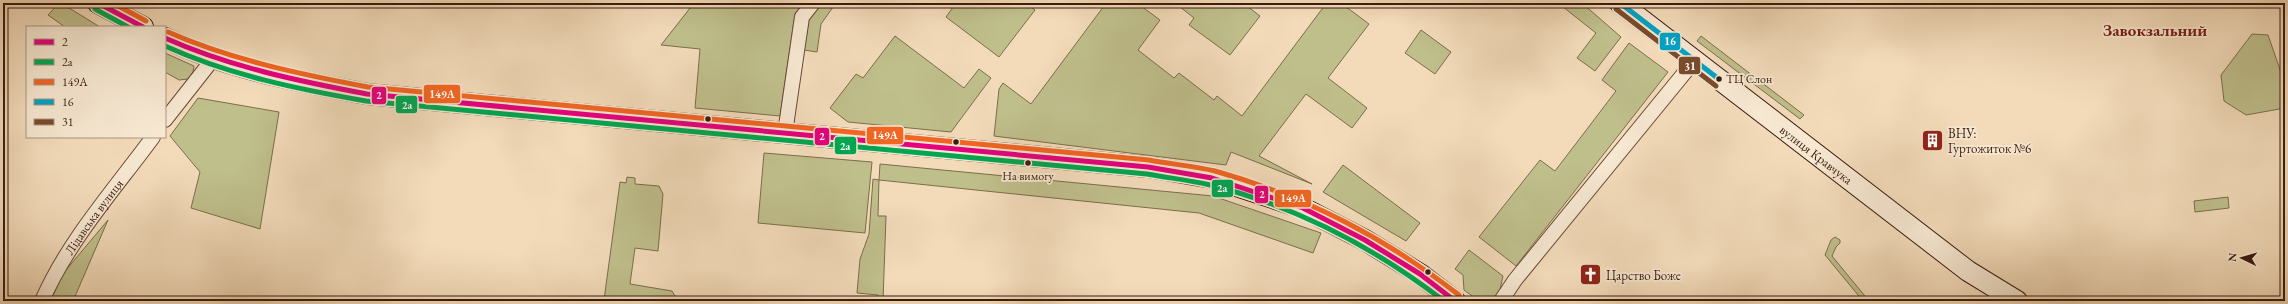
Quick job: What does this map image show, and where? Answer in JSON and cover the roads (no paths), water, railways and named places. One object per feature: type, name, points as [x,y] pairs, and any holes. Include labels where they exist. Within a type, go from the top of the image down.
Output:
[{"type":"main road","points":[[98,3],[141,26]]},
{"type":"main road","name":"вулиця Кравчука","points":[[1620,3],[1968,271],[2017,301]]},
{"type":"main road","points":[[166,38],[213,59],[280,77],[367,94],[1148,167],[1212,178],[1303,208],[1365,240],[1420,274],[1455,301]]},
{"type":"street","points":[[785,133],[802,17],[813,3]]},
{"type":"street","points":[[166,119],[213,59]]},
{"type":"street","points":[[1501,301],[1515,280],[1695,60]]},
{"type":"street","name":"Лідавська вулиця","points":[[42,301],[54,272],[97,211],[152,138]]},
{"type":"place","name":"ТЦ Слон","points":[[1719,79]]},
{"type":"place","name":"ВНУ: Гуртожиток №6","points":[[1932,140]]},
{"type":"place","name":"На вимогу","points":[[1028,163]]},
{"type":"place","name":"Царство Боже","points":[[1591,275]]},
{"type":"district","name":"Завокзальний","points":[[2155,30]]}]
